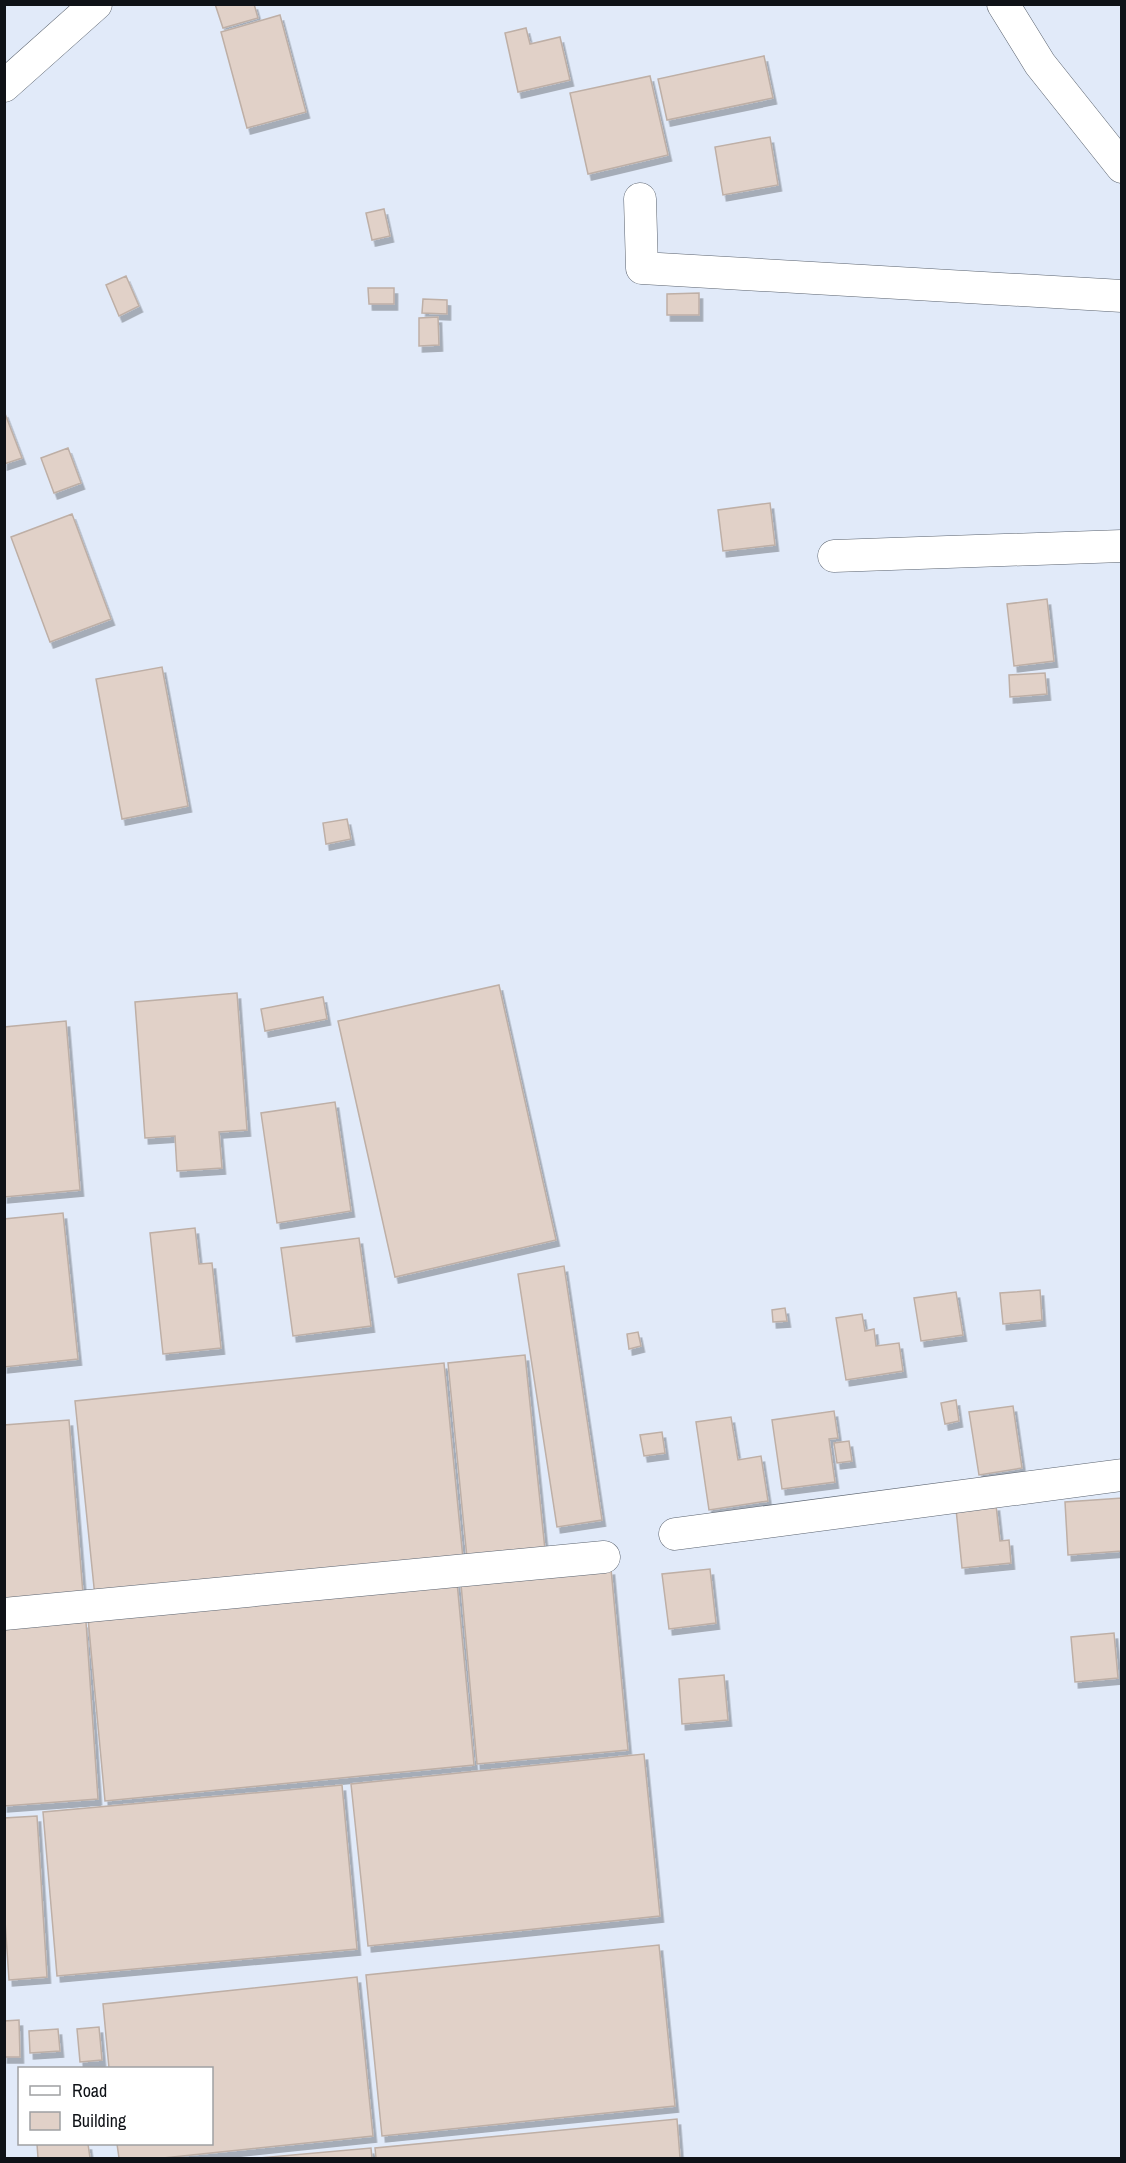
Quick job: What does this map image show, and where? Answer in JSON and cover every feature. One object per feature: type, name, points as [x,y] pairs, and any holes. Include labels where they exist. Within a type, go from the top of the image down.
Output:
[{"type":"street","points":[[4,86],[96,4]]},
{"type":"street","points":[[1003,4],[1040,64],[1122,167]]},
{"type":"street","points":[[640,199],[642,268],[1122,296]]},
{"type":"street","points":[[834,556],[1122,546]]},
{"type":"street","points":[[675,1534],[1122,1475]]},
{"type":"street","points":[[4,1614],[604,1557]]},
{"type":"building","points":[[215,4],[254,4],[258,18],[223,28]]},
{"type":"building","points":[[280,15],[306,112],[247,128],[221,32]]},
{"type":"building","points":[[526,28],[530,44],[560,37],[570,80],[518,92],[505,33]]},
{"type":"building","points":[[764,56],[773,98],[667,120],[658,79]]},
{"type":"building","points":[[650,76],[668,155],[588,174],[570,93]]},
{"type":"building","points":[[770,137],[778,185],[723,195],[715,147]]},
{"type":"building","points":[[384,209],[390,236],[372,240],[366,213]]},
{"type":"building","points":[[126,276],[139,306],[119,316],[106,285]]},
{"type":"building","points":[[368,288],[394,288],[394,304],[369,304]]},
{"type":"building","points":[[699,293],[699,315],[667,315],[667,294]]},
{"type":"building","points":[[423,299],[447,300],[447,314],[422,313]]},
{"type":"building","points":[[438,317],[439,345],[419,346],[419,318]]},
{"type":"building","points":[[4,411],[22,458],[4,464]]},
{"type":"building","points":[[68,448],[81,483],[54,493],[41,458]]},
{"type":"building","points":[[770,503],[775,545],[723,551],[718,510]]},
{"type":"building","points":[[72,514],[111,619],[50,642],[11,537]]},
{"type":"building","points":[[1047,599],[1054,661],[1014,666],[1007,604]]},
{"type":"building","points":[[162,667],[188,806],[122,819],[96,679]]},
{"type":"building","points":[[1045,673],[1047,694],[1010,697],[1009,675]]},
{"type":"building","points":[[347,819],[351,839],[326,844],[323,823]]},
{"type":"building","points":[[499,985],[556,1240],[395,1277],[338,1021]]},
{"type":"building","points":[[237,993],[247,1130],[219,1132],[222,1168],[177,1171],[175,1136],[145,1138],[135,1002]]},
{"type":"building","points":[[323,997],[327,1019],[265,1031],[261,1009]]},
{"type":"building","points":[[66,1021],[80,1190],[4,1197],[4,1027]]},
{"type":"building","points":[[335,1102],[351,1211],[277,1223],[261,1113]]},
{"type":"building","points":[[63,1213],[78,1359],[4,1367],[4,1219]]},
{"type":"building","points":[[195,1228],[199,1264],[212,1263],[221,1348],[163,1354],[150,1233]]},
{"type":"building","points":[[359,1238],[371,1326],[293,1336],[281,1248]]},
{"type":"building","points":[[564,1266],[602,1520],[557,1527],[518,1274]]},
{"type":"building","points":[[1040,1290],[1042,1320],[1003,1324],[1000,1293]]},
{"type":"building","points":[[956,1292],[963,1335],[921,1341],[914,1298]]},
{"type":"building","points":[[785,1308],[787,1321],[773,1322],[772,1310]]},
{"type":"building","points":[[862,1314],[865,1331],[874,1329],[876,1346],[899,1343],[903,1371],[846,1380],[836,1318]]},
{"type":"building","points":[[638,1332],[641,1346],[629,1349],[627,1334]]},
{"type":"building","points":[[525,1355],[545,1550],[467,1558],[448,1363]]},
{"type":"building","points":[[444,1363],[463,1559],[95,1597],[75,1401]]},
{"type":"building","points":[[956,1400],[959,1421],[945,1424],[941,1403]]},
{"type":"building","points":[[1013,1406],[1022,1468],[979,1475],[969,1412]]},
{"type":"building","points":[[834,1411],[838,1438],[829,1439],[835,1482],[782,1489],[772,1420]]},
{"type":"building","points":[[731,1417],[738,1460],[761,1456],[768,1501],[709,1510],[696,1422]]},
{"type":"building","points":[[69,1420],[83,1594],[4,1600],[4,1425]]},
{"type":"building","points":[[662,1432],[665,1453],[644,1456],[640,1435]]},
{"type":"building","points":[[849,1441],[852,1461],[837,1463],[834,1443]]},
{"type":"building","points":[[1122,1498],[1122,1551],[1068,1555],[1065,1502]]},
{"type":"building","points":[[996,1505],[1000,1541],[1009,1540],[1011,1563],[962,1568],[956,1509]]},
{"type":"building","points":[[611,1569],[628,1750],[477,1764],[461,1584]]},
{"type":"building","points":[[710,1569],[716,1623],[669,1629],[662,1574]]},
{"type":"building","points":[[457,1582],[474,1765],[105,1801],[88,1618]]},
{"type":"building","points":[[86,1622],[98,1799],[4,1806],[4,1628]]},
{"type":"building","points":[[1114,1633],[1118,1678],[1075,1682],[1071,1637]]},
{"type":"building","points":[[724,1675],[728,1720],[682,1724],[679,1679]]},
{"type":"building","points":[[644,1754],[660,1916],[368,1946],[351,1784]]},
{"type":"building","points":[[342,1785],[357,1949],[57,1976],[43,1812]]},
{"type":"building","points":[[37,1816],[47,1977],[9,1980],[4,1906],[4,1818]]},
{"type":"building","points":[[659,1945],[675,2106],[382,2136],[366,1975]]},
{"type":"building","points":[[357,1977],[373,2136],[163,2158],[119,2158],[117,2145],[213,2145],[213,2067],[109,2067],[103,2004]]},
{"type":"building","points":[[19,2020],[20,2057],[4,2057],[4,2021]]},
{"type":"building","points":[[99,2027],[102,2060],[80,2062],[77,2029]]},
{"type":"building","points":[[58,2029],[60,2051],[30,2053],[29,2031]]},
{"type":"building","points":[[677,2119],[680,2158],[376,2158],[375,2148]]},
{"type":"building","points":[[37,2145],[88,2145],[90,2158],[38,2158]]},
{"type":"building","points":[[371,2148],[372,2158],[259,2158]]}]
